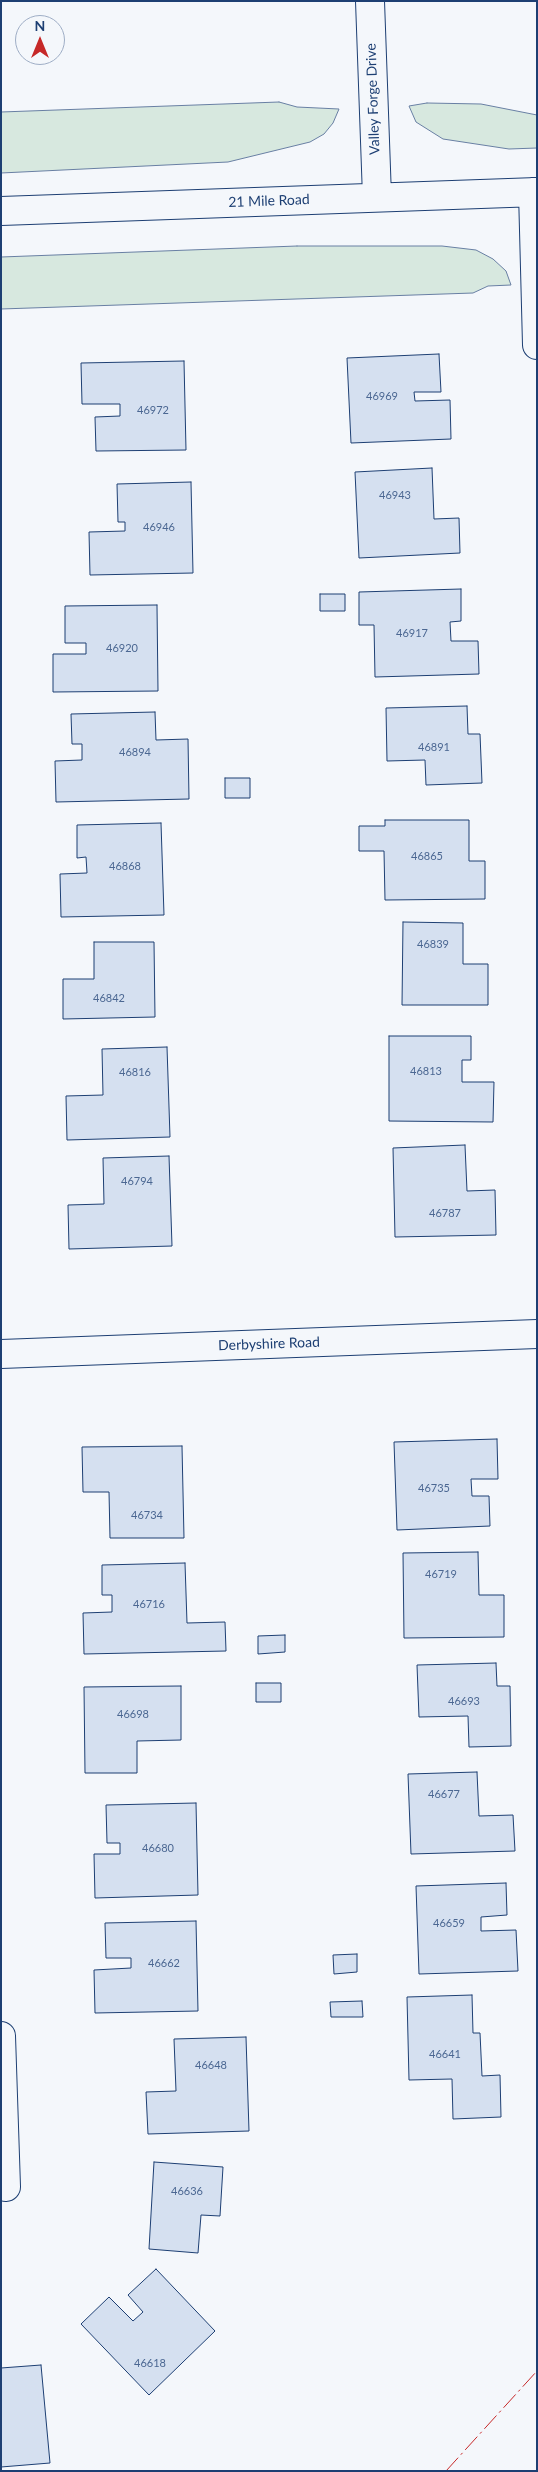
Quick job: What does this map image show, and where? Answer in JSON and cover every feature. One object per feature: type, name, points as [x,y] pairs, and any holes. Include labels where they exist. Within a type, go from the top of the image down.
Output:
[{"type":"street","name":"Valley Forge Drive","points":[[370,1],[377,197]]},
{"type":"street","name":"21 Mile Road","points":[[1,211],[535,192]]},
{"type":"street","points":[[535,192],[537,345]]},
{"type":"street","name":"Derbyshire Road","points":[[1,1354],[537,1334]]},
{"type":"street","points":[[1,2036],[6,2187]]},
{"type":"shaded area","points":[[279,102],[297,107],[339,109],[333,123],[324,134],[310,142],[228,162],[1,173],[1,112]]},
{"type":"shaded area","points":[[427,103],[481,104],[537,115],[537,148],[509,149],[443,139],[416,122],[409,106]]},
{"type":"shaded area","points":[[297,246],[442,246],[476,250],[493,259],[506,271],[511,285],[488,286],[473,293],[1,309],[1,257]]},
{"type":"building","points":[[439,354],[441,392],[414,392],[415,401],[450,400],[451,439],[351,443],[347,358]]},
{"type":"building","points":[[184,361],[186,450],[96,451],[95,417],[120,416],[120,404],[82,404],[81,363]]},
{"type":"building","points":[[432,468],[434,519],[459,518],[460,553],[359,558],[355,472]]},
{"type":"building","points":[[191,482],[193,573],[90,575],[89,532],[125,531],[125,522],[118,522],[117,484]]},
{"type":"building","points":[[461,589],[461,621],[450,622],[451,641],[478,641],[479,674],[375,677],[374,625],[359,625],[359,592]]},
{"type":"building","points":[[320,594],[345,594],[345,611],[320,611]]},
{"type":"building","points":[[157,605],[158,691],[53,692],[53,654],[86,654],[86,643],[65,643],[65,606]]},
{"type":"building","points":[[467,706],[468,734],[480,734],[482,783],[426,785],[425,760],[387,761],[386,708]]},
{"type":"building","points":[[155,712],[156,740],[188,739],[189,799],[56,802],[55,761],[82,760],[82,744],[72,744],[71,714]]},
{"type":"building","points":[[225,778],[250,778],[250,798],[225,798]]},
{"type":"building","points":[[385,820],[469,820],[469,861],[485,861],[485,899],[385,900],[384,851],[359,851],[359,826],[385,826]]},
{"type":"building","points":[[161,823],[164,915],[61,917],[60,874],[87,873],[86,857],[77,858],[77,825]]},
{"type":"building","points":[[403,922],[463,923],[463,964],[488,964],[488,1005],[402,1005]]},
{"type":"building","points":[[94,942],[154,942],[155,1017],[63,1019],[63,979],[94,979]]},
{"type":"building","points":[[389,1036],[471,1036],[471,1060],[462,1060],[462,1082],[494,1082],[493,1122],[389,1121]]},
{"type":"building","points":[[167,1047],[170,1137],[67,1140],[66,1096],[103,1095],[102,1049]]},
{"type":"building","points":[[465,1145],[467,1191],[495,1190],[496,1235],[395,1237],[393,1148]]},
{"type":"building","points":[[169,1156],[172,1246],[69,1249],[68,1205],[104,1204],[103,1158]]},
{"type":"building","points":[[497,1439],[498,1479],[471,1479],[472,1496],[489,1496],[490,1526],[397,1530],[394,1442]]},
{"type":"building","points":[[182,1446],[184,1538],[110,1538],[109,1492],[83,1492],[82,1447]]},
{"type":"building","points":[[478,1552],[479,1595],[504,1595],[504,1637],[404,1638],[403,1553]]},
{"type":"building","points":[[185,1563],[187,1623],[225,1622],[226,1651],[84,1654],[83,1613],[112,1612],[112,1595],[102,1595],[102,1565]]},
{"type":"building","points":[[285,1635],[285,1652],[258,1654],[258,1636]]},
{"type":"building","points":[[496,1663],[497,1686],[510,1686],[511,1746],[469,1747],[468,1716],[419,1717],[417,1665]]},
{"type":"building","points":[[256,1683],[281,1683],[281,1702],[256,1702]]},
{"type":"building","points":[[181,1686],[181,1740],[137,1741],[137,1773],[85,1773],[84,1687]]},
{"type":"building","points":[[477,1772],[479,1816],[513,1815],[515,1851],[411,1854],[408,1774]]},
{"type":"building","points":[[196,1803],[198,1895],[95,1898],[94,1854],[120,1854],[120,1843],[107,1843],[106,1805]]},
{"type":"building","points":[[506,1883],[507,1915],[481,1917],[481,1931],[516,1930],[518,1971],[419,1974],[416,1886]]},
{"type":"building","points":[[196,1921],[198,2011],[95,2013],[94,1970],[131,1968],[131,1958],[106,1958],[105,1923]]},
{"type":"building","points":[[357,1954],[357,1972],[334,1974],[333,1955]]},
{"type":"building","points":[[472,1995],[473,2033],[480,2033],[482,2076],[500,2075],[501,2117],[453,2119],[452,2079],[409,2080],[407,1997]]},
{"type":"building","points":[[362,2001],[363,2017],[331,2017],[330,2002]]},
{"type":"building","points":[[246,2037],[249,2131],[148,2134],[146,2092],[176,2091],[174,2039]]},
{"type":"building","points":[[154,2162],[223,2167],[220,2216],[201,2215],[198,2253],[149,2249]]},
{"type":"building","points":[[156,2269],[215,2331],[149,2395],[81,2324],[109,2297],[133,2321],[143,2312],[128,2295]]},
{"type":"building","points":[[41,2365],[50,2463],[1,2467],[1,2368]]},
{"type":"power","points":[[446,2471],[537,2371]]}]
